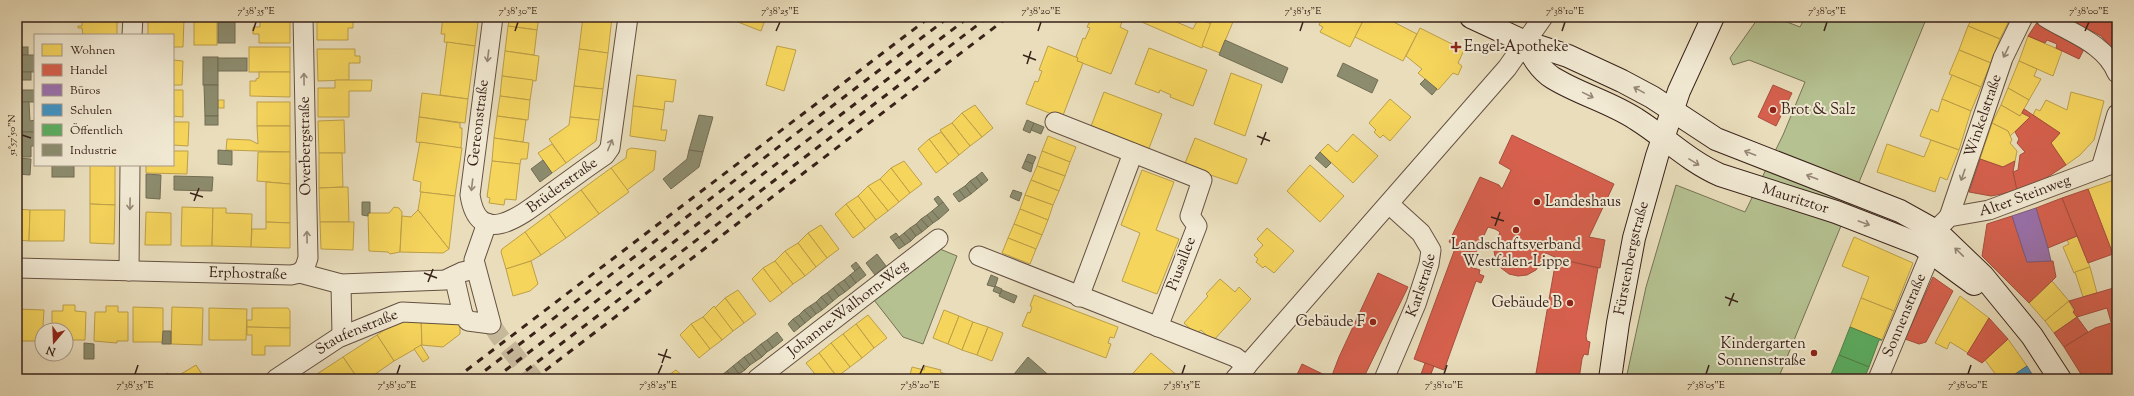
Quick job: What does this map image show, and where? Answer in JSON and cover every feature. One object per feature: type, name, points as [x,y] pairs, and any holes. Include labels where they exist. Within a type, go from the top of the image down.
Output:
[{"type":"main road","name":"Mauritztor","points":[[1471,17],[1525,42],[1568,56],[1636,88],[1672,110],[1698,129],[1722,142],[1900,211],[1943,224],[2003,303]]},
{"type":"main road","name":"Fürstenbergstraße","points":[[1610,379],[1618,323],[1634,238],[1672,110],[1693,59],[1713,17]]},
{"type":"main road","name":"Mauritztor","points":[[1525,42],[1536,62],[1552,78],[1636,118],[1686,157],[1720,175],[1836,212],[1913,242],[1931,252],[2003,303]]},
{"type":"main road","points":[[2003,303],[2032,336],[2060,379]]},
{"type":"street","points":[[132,17],[132,34]]},
{"type":"street","name":"Overbergstraße","points":[[300,273],[305,267],[308,258],[303,17]]},
{"type":"street","name":"Gereonstraße","points":[[487,223],[479,218],[472,208],[470,195],[493,17]]},
{"type":"street","name":"Brüderstraße","points":[[487,223],[497,225],[516,219],[605,155],[610,148],[628,17]]},
{"type":"street","points":[[979,256],[1055,288],[1235,357],[1241,372],[1507,68],[1543,17]]},
{"type":"street","name":"Winkelstraße","points":[[1943,224],[2003,58],[2023,17]]},
{"type":"street","points":[[2045,17],[2093,43],[2113,63],[2117,73]]},
{"type":"street","points":[[2109,165],[2117,114]]},
{"type":"street","name":"Piusallee","points":[[1055,122],[1202,180],[1190,216],[1196,226],[1158,327]]},
{"type":"street","points":[[1079,297],[1133,153]]},
{"type":"street","name":"Alter Steinweg","points":[[1943,224],[1989,210],[2109,165]]},
{"type":"street","points":[[129,271],[130,166]]},
{"type":"street","name":"Karlstraße","points":[[1384,379],[1416,304],[1429,264],[1431,250],[1421,233],[1389,204]]},
{"type":"street","points":[[475,269],[474,260],[487,223]]},
{"type":"street","name":"Johanne-Walhorn-Weg","points":[[757,379],[938,239]]},
{"type":"street","name":"Sonnenstraße","points":[[1878,379],[1931,252]]},
{"type":"street","name":"Erphostraße","points":[[17,268],[291,275],[300,273],[340,284],[445,280],[462,272],[475,269]]},
{"type":"street","name":"Staufenstraße","points":[[276,379],[340,337],[402,312],[463,315],[468,320],[491,324],[475,269]]},
{"type":"street","points":[[454,276],[463,315]]},
{"type":"street","points":[[340,284],[340,337]]},
{"type":"green space","points":[[1759,17],[1774,17],[1800,27],[1805,17],[1927,17],[1778,379],[1626,379],[1646,287],[1676,185],[1745,212],[1783,135],[1805,82],[1749,60],[1733,65],[1730,58]]},
{"type":"green space","points":[[940,249],[957,256],[923,344],[903,337],[874,300]]},
{"type":"building: Wohnen","points":[[82,17],[117,17],[117,34],[83,34],[82,28],[78,28],[78,26],[82,26]]},
{"type":"building: Wohnen","points":[[317,17],[348,17],[348,19],[353,19],[353,28],[348,28],[348,40],[317,40]]},
{"type":"building: Wohnen","points":[[443,17],[478,17],[478,22]]},
{"type":"building: Wohnen","points":[[443,17],[478,22],[475,46],[444,42],[445,34],[441,34]]},
{"type":"building: Wohnen","points":[[510,17],[539,17],[537,30],[508,26]]},
{"type":"building: Wohnen","points":[[583,17],[612,17],[608,53],[579,49]]},
{"type":"building: Wohnen","points":[[725,17],[766,17],[761,31]]},
{"type":"building: Wohnen","points":[[1092,17],[1124,17],[1120,27],[1128,31],[1111,74],[1077,61],[1078,58],[1076,57],[1083,38],[1085,39],[1090,28],[1087,27]]},
{"type":"building: Wohnen","points":[[1138,17],[1165,17],[1193,29],[1198,19],[1212,24],[1202,48],[1137,20]]},
{"type":"building: Wohnen","points":[[1213,17],[1235,17],[1220,53],[1202,46]]},
{"type":"building: Wohnen","points":[[1310,17],[1365,17],[1350,47],[1320,32],[1323,27],[1319,25],[1321,21]]},
{"type":"building: Wohnen","points":[[1365,17],[1384,17],[1417,34],[1403,61],[1355,37]]},
{"type":"building: Wohnen","points":[[1973,17],[2011,17],[2000,39],[1968,26]]},
{"type":"building: Wohnen","points":[[148,18],[184,18],[183,47],[174,47],[174,34],[148,34]]},
{"type":"building: Wohnen","points":[[194,18],[217,18],[217,45],[194,45]]},
{"type":"building: Wohnen","points":[[260,18],[290,18],[290,43],[259,43],[259,34],[253,34],[253,27],[260,27]]},
{"type":"building: Wohnen","points":[[508,26],[537,30],[534,55],[505,51]]},
{"type":"building: Wohnen","points":[[1968,26],[2000,39],[1991,63],[1959,50]]},
{"type":"building: Wohnen","points":[[1420,28],[1464,50],[1458,63],[1462,66],[1458,75],[1453,73],[1438,90],[1418,73],[1422,69],[1406,56]]},
{"type":"building: Wohnen","points":[[2028,36],[2062,51],[2053,76],[2019,61]]},
{"type":"building: Wohnen","points":[[447,42],[475,46],[468,99],[440,95]]},
{"type":"building: Wohnen","points":[[777,46],[796,50],[784,91],[766,85]]},
{"type":"building: Wohnen","points":[[1048,46],[1078,58],[1077,61],[1083,63],[1062,118],[1026,104],[1035,81],[1038,82],[1042,71],[1039,70]]},
{"type":"building: Wohnen","points":[[249,47],[290,47],[290,72],[249,72]]},
{"type":"building: Wohnen","points":[[1149,48],[1207,70],[1193,106],[1170,97],[1171,95],[1160,90],[1159,93],[1135,84]]},
{"type":"building: Wohnen","points":[[317,49],[355,49],[355,56],[360,56],[360,63],[349,63],[349,80],[318,81]]},
{"type":"building: Wohnen","points":[[579,49],[608,53],[603,89],[574,86]]},
{"type":"building: Wohnen","points":[[1959,50],[1991,63],[1981,87],[1949,74]]},
{"type":"building: Wohnen","points":[[505,51],[539,56],[536,81],[502,76]]},
{"type":"building: Wohnen","points":[[174,60],[183,61],[182,85],[174,85]]},
{"type":"building: Wohnen","points":[[2019,61],[2037,69],[2034,76],[2041,79],[2029,100],[2008,88]]},
{"type":"building: Wohnen","points":[[259,72],[290,72],[290,97],[250,96],[250,81],[256,81],[256,79],[259,78]]},
{"type":"building: Wohnen","points":[[1231,73],[1262,85],[1245,136],[1214,124]]},
{"type":"building: Wohnen","points":[[637,75],[676,80],[673,102],[665,101],[664,110],[633,106]]},
{"type":"building: Wohnen","points":[[1952,75],[1981,87],[1971,111],[1942,99]]},
{"type":"building: Wohnen","points":[[502,76],[533,80],[530,100],[500,96]]},
{"type":"building: Wohnen","points":[[335,80],[372,80],[371,91],[349,91],[349,117],[318,117],[318,88],[335,88]]},
{"type":"building: Wohnen","points":[[574,86],[603,89],[599,120],[570,117]]},
{"type":"building: Wohnen","points":[[2008,88],[2029,100],[2020,116],[2001,105]]},
{"type":"building: Wohnen","points":[[174,90],[183,90],[183,117],[174,116]]},
{"type":"building: Wohnen","points":[[1104,92],[1162,114],[1148,151],[1090,129]]},
{"type":"building: Wohnen","points":[[2071,92],[2104,101],[2094,140],[2080,155],[2066,165],[2051,143],[2060,133],[2033,115],[2036,109],[2040,111],[2046,100],[2067,110]]},
{"type":"building: Wohnen","points":[[422,93],[468,99],[465,123],[419,117]]},
{"type":"building: Wohnen","points":[[500,96],[530,100],[528,120],[497,116]]},
{"type":"building: Wohnen","points":[[1390,99],[1411,117],[1390,141],[1383,135],[1380,138],[1374,132],[1376,130],[1369,123]]},
{"type":"building: Wohnen","points":[[1942,99],[1971,111],[1959,150],[1920,136],[1931,109],[1938,112]]},
{"type":"building: Wohnen","points":[[218,100],[224,100],[224,108],[218,108]]},
{"type":"building: Wohnen","points":[[257,102],[290,102],[290,126],[257,126]]},
{"type":"building: Wohnen","points":[[975,105],[993,128],[982,137],[962,113]]},
{"type":"building: Wohnen","points":[[2001,105],[2020,116],[2022,113],[2030,117],[2010,136],[2008,131],[1992,123]]},
{"type":"building: Wohnen","points":[[633,106],[664,110],[661,130],[667,130],[665,141],[630,136]]},
{"type":"building: Wohnen","points":[[962,113],[982,137],[970,146],[952,123]]},
{"type":"building: Wohnen","points":[[497,116],[526,120],[523,142],[494,138]]},
{"type":"building: Wohnen","points":[[419,117],[460,123],[460,128],[462,128],[461,148],[416,142]]},
{"type":"building: Wohnen","points":[[570,117],[599,120],[596,141],[566,163],[549,139],[569,125]]},
{"type":"building: Wohnen","points":[[344,120],[345,153],[319,153],[318,121]]},
{"type":"building: Wohnen","points":[[174,122],[189,122],[188,146],[174,145]]},
{"type":"building: Wohnen","points":[[952,123],[970,146],[959,155],[940,130]]},
{"type":"building: Wohnen","points":[[1992,123],[2008,131],[2012,140],[2010,143],[2017,151],[2015,161],[2003,167],[1980,159]]},
{"type":"building: Wohnen","points":[[257,126],[290,126],[290,152],[226,150],[227,139],[250,140],[258,144]]},
{"type":"building: Wohnen","points":[[941,132],[959,155],[948,164],[929,139]]},
{"type":"building: Wohnen","points":[[1353,134],[1378,156],[1353,183],[1320,152],[1328,144],[1337,152]]},
{"type":"building: Wohnen","points":[[1048,136],[1076,147],[1070,162],[1042,151]]},
{"type":"building: Wohnen","points":[[494,138],[529,143],[527,159],[521,159],[520,164],[492,161]]},
{"type":"building: Wohnen","points":[[1195,138],[1247,159],[1237,184],[1184,166]]},
{"type":"building: Wohnen","points":[[929,139],[948,164],[936,173],[918,149]]},
{"type":"building: Wohnen","points":[[1931,140],[1959,150],[1947,180],[1940,177],[1935,192],[1877,172],[1887,144],[1924,157]]},
{"type":"building: Wohnen","points":[[420,142],[462,148],[455,196],[420,192],[421,182],[413,180]]},
{"type":"building: Wohnen","points":[[552,144],[566,163],[552,173],[538,153]]},
{"type":"building: Wohnen","points":[[631,148],[656,151],[654,170],[627,190],[611,168],[626,158],[627,150]]},
{"type":"building: Wohnen","points":[[174,151],[188,151],[187,174],[146,173],[146,166],[174,166]]},
{"type":"building: Wohnen","points":[[1042,151],[1070,162],[1065,176],[1037,166]]},
{"type":"building: Wohnen","points":[[258,152],[290,152],[290,184],[257,181]]},
{"type":"building: Wohnen","points":[[319,153],[342,153],[343,187],[319,188]]},
{"type":"building: Wohnen","points":[[492,161],[520,164],[516,200],[505,199],[504,205],[489,203],[490,198],[487,197]]},
{"type":"building: Wohnen","points":[[904,161],[922,184],[910,193],[891,168]]},
{"type":"building: Wohnen","points":[[1310,165],[1344,196],[1320,222],[1287,191]]},
{"type":"building: Wohnen","points":[[90,166],[115,166],[115,205],[90,204]]},
{"type":"building: Wohnen","points":[[1037,166],[1065,176],[1059,191],[1031,180]]},
{"type":"building: Wohnen","points":[[611,168],[629,192],[599,214],[581,190]]},
{"type":"building: Wohnen","points":[[891,168],[910,193],[899,202],[880,179]]},
{"type":"building: Wohnen","points":[[1142,170],[1174,182],[1156,230],[1179,239],[1157,294],[1122,281],[1140,233],[1121,225]]},
{"type":"building: Wohnen","points":[[880,179],[899,202],[888,211],[868,186]]},
{"type":"building: Wohnen","points":[[2117,179],[2117,259],[2115,260],[2088,189]]},
{"type":"building: Wohnen","points":[[1031,180],[1059,191],[1053,205],[1025,195]]},
{"type":"building: Wohnen","points":[[266,182],[290,184],[290,223],[266,222]]},
{"type":"building: Wohnen","points":[[868,186],[888,211],[876,220],[858,196]]},
{"type":"building: Wohnen","points":[[348,187],[349,222],[320,222],[319,188]]},
{"type":"building: Wohnen","points":[[581,190],[599,214],[566,238],[549,214]]},
{"type":"building: Wohnen","points":[[421,192],[455,196],[449,249],[418,210]]},
{"type":"building: Wohnen","points":[[1025,195],[1053,205],[1048,220],[1020,209]]},
{"type":"building: Wohnen","points":[[858,196],[876,220],[865,229],[846,204]]},
{"type":"building: Wohnen","points":[[90,204],[115,205],[114,244],[90,243]]},
{"type":"building: Wohnen","points":[[846,204],[865,229],[853,238],[835,214]]},
{"type":"building: Wohnen","points":[[182,207],[213,208],[212,246],[181,246]]},
{"type":"building: Wohnen","points":[[394,207],[399,208],[402,212],[400,252],[390,254],[388,252],[369,251],[368,213],[389,213]]},
{"type":"building: Wohnen","points":[[213,208],[226,208],[226,213],[252,214],[251,247],[212,246]]},
{"type":"building: Wohnen","points":[[17,209],[30,210],[29,241],[17,240]]},
{"type":"building: Wohnen","points":[[1020,209],[1048,220],[1042,235],[1014,224]]},
{"type":"building: Wohnen","points":[[30,210],[65,210],[64,241],[29,241]]},
{"type":"building: Wohnen","points":[[418,210],[449,249],[443,253],[400,252],[402,216],[411,217]]},
{"type":"building: Wohnen","points":[[146,212],[171,213],[171,245],[145,245]]},
{"type":"building: Wohnen","points":[[549,214],[566,238],[541,255],[525,232]]},
{"type":"building: Wohnen","points":[[266,222],[290,223],[290,248],[251,247],[252,229],[266,229]]},
{"type":"building: Wohnen","points":[[320,222],[354,222],[353,250],[321,249]]},
{"type":"building: Wohnen","points":[[1014,224],[1042,235],[1036,249],[1008,238]]},
{"type":"building: Wohnen","points":[[821,225],[839,249],[827,258],[808,233]]},
{"type":"building: Wohnen","points":[[1267,228],[1294,251],[1274,273],[1265,266],[1263,268],[1256,262],[1258,259],[1254,255],[1263,245],[1257,239]]},
{"type":"building: Wohnen","points":[[525,232],[541,255],[531,261],[506,269],[501,252],[502,249]]},
{"type":"building: Wohnen","points":[[808,233],[827,258],[816,267],[798,243]]},
{"type":"building: Wohnen","points":[[2077,236],[2090,267],[2074,273],[2063,247],[2069,244],[2067,240]]},
{"type":"building: Wohnen","points":[[1854,237],[1913,263],[1894,311],[1861,298],[1869,277],[1842,266]]},
{"type":"building: Wohnen","points":[[1008,238],[1036,249],[1030,264],[1002,253]]},
{"type":"building: Wohnen","points":[[798,243],[816,267],[805,276],[785,251]]},
{"type":"building: Wohnen","points":[[785,251],[805,276],[793,284],[775,261]]},
{"type":"building: Wohnen","points":[[531,261],[538,284],[530,291],[513,296],[506,269]]},
{"type":"building: Wohnen","points":[[775,261],[793,284],[782,293],[763,268]]},
{"type":"building: Wohnen","points":[[2090,267],[2097,293],[2083,297],[2075,272]]},
{"type":"building: Wohnen","points":[[763,268],[782,293],[770,302],[752,279]]},
{"type":"building: Wohnen","points":[[1220,279],[1235,292],[1239,287],[1251,299],[1213,341],[1201,330],[1196,334],[1184,323],[1208,296],[1206,294]]},
{"type":"building: Wohnen","points":[[2052,281],[2069,301],[2045,321],[2029,303]]},
{"type":"building: Wohnen","points":[[738,290],[756,314],[744,323],[725,298]]},
{"type":"building: Wohnen","points":[[1034,295],[1118,327],[1114,338],[1110,337],[1108,343],[1111,344],[1106,358],[1022,326],[1028,312],[1030,313],[1032,307],[1030,306]]},
{"type":"building: Wohnen","points":[[1960,296],[1989,318],[1968,353],[1950,342],[1947,349],[1935,343]]},
{"type":"building: Wohnen","points":[[725,298],[744,323],[733,331],[715,308]]},
{"type":"building: Wohnen","points":[[1861,298],[1894,311],[1882,340],[1850,327]]},
{"type":"building: Wohnen","points":[[2069,301],[2077,317],[2054,333],[2045,321]]},
{"type":"building: Wohnen","points":[[63,305],[75,305],[75,311],[86,312],[85,340],[74,340],[74,322],[52,322],[52,311],[63,311]]},
{"type":"building: Wohnen","points":[[106,306],[118,306],[118,312],[128,312],[128,341],[117,341],[117,343],[94,341],[95,312],[106,312]]},
{"type":"building: Wohnen","points":[[714,306],[733,331],[722,340],[703,317]]},
{"type":"building: Wohnen","points":[[133,307],[163,308],[163,342],[133,342]]},
{"type":"building: Wohnen","points":[[172,307],[203,308],[202,345],[171,344]]},
{"type":"building: Wohnen","points":[[209,308],[247,309],[246,340],[209,340]]},
{"type":"building: Wohnen","points":[[252,308],[288,308],[290,311],[290,328],[247,327],[247,320],[252,320]]},
{"type":"building: Wohnen","points":[[17,309],[44,310],[43,322],[34,322],[34,341],[17,341]]},
{"type":"building: Wohnen","points":[[944,310],[959,316],[948,344],[933,338]]},
{"type":"building: Wohnen","points":[[868,315],[887,338],[874,348],[856,324]]},
{"type":"building: Wohnen","points":[[405,316],[421,317],[422,345],[394,361],[377,335]]},
{"type":"building: Wohnen","points":[[959,316],[973,322],[962,350],[948,344]]},
{"type":"building: Wohnen","points":[[421,317],[460,322],[460,334],[443,347],[422,345]]},
{"type":"building: Wohnen","points":[[703,317],[722,340],[710,349],[691,324]]},
{"type":"building: Wohnen","points":[[973,322],[988,327],[977,355],[962,350]]},
{"type":"building: Wohnen","points":[[691,324],[710,349],[699,358],[680,335]]},
{"type":"building: Wohnen","points":[[856,324],[874,348],[862,358],[843,334]]},
{"type":"building: Wohnen","points":[[247,327],[290,328],[290,346],[265,346],[265,355],[252,355],[252,335],[247,335]]},
{"type":"building: Wohnen","points":[[988,327],[1003,333],[992,361],[977,355]]},
{"type":"building: Wohnen","points":[[843,334],[862,358],[850,367],[831,343]]},
{"type":"building: Wohnen","points":[[377,335],[394,361],[368,379],[358,379],[343,357]]},
{"type":"building: Wohnen","points":[[2008,339],[2027,366],[2008,379],[1999,379],[1985,360]]},
{"type":"building: Wohnen","points":[[831,343],[850,367],[837,377],[819,353]]},
{"type":"building: Wohnen","points":[[421,345],[429,358],[423,362],[414,349]]},
{"type":"building: Wohnen","points":[[819,353],[837,377],[834,379],[819,379],[806,363]]},
{"type":"building: Wohnen","points":[[1151,353],[1180,378],[1128,379]]},
{"type":"building: Wohnen","points":[[343,357],[358,379],[316,379],[314,376]]},
{"type":"building: Wohnen","points":[[196,365],[205,379],[185,379],[181,374]]},
{"type":"building: Wohnen","points":[[925,366],[941,370],[940,372],[953,377],[954,375],[962,379],[909,379],[912,367],[924,370]]},
{"type":"building: Wohnen","points":[[676,370],[686,379],[663,379]]},
{"type":"building: Wohnen","points":[[168,373],[172,379],[158,379]]},
{"type":"building: Handel","points":[[2056,17],[2117,17],[2117,46],[2114,50],[2101,36],[2071,20],[2068,24]]},
{"type":"building: Handel","points":[[2040,18],[2085,47],[2079,59],[2056,48],[2057,44],[2047,40],[2045,43],[2028,36]]},
{"type":"building: Handel","name":"Brot & Salz","points":[[1773,85],[1792,93],[1776,126],[1758,117]]},
{"type":"building: Handel","points":[[2024,109],[2060,133],[2051,143],[2066,165],[2043,180],[2017,191],[2013,172],[2018,170],[2020,155],[2025,152],[2017,143],[2019,139],[2015,132],[2030,117],[2022,113]]},
{"type":"building: Handel","name":"Landeshaus","points":[[1512,135],[1614,184],[1589,237],[1605,240],[1600,268],[1559,259],[1546,253],[1536,270],[1527,275],[1518,276],[1509,274],[1501,268],[1496,261],[1494,251],[1500,232],[1495,229],[1488,227],[1475,254],[1449,242],[1480,177],[1499,185],[1502,189],[1511,170],[1499,163]]},
{"type":"building: Handel","points":[[1980,159],[2003,167],[2015,161],[2013,172],[2017,191],[1991,196],[1969,192]]},
{"type":"building: Handel","points":[[2088,189],[2113,254],[2088,263],[2062,198]]},
{"type":"building: Handel","points":[[2062,198],[2077,236],[2048,248],[2036,208]]},
{"type":"building: Handel","points":[[2012,216],[2027,262],[2053,261],[2056,277],[2029,303],[1982,256],[1987,224]]},
{"type":"building: Handel","points":[[1456,246],[1473,254],[1468,266],[1480,270],[1479,274],[1484,276],[1481,283],[1476,281],[1444,370],[1414,359]]},
{"type":"building: Handel","name":"Gebäude B","points":[[1559,259],[1598,268],[1586,336],[1587,341],[1590,342],[1588,355],[1584,354],[1582,359],[1579,379],[1535,379],[1554,271]]},
{"type":"building: Handel","name":"Gebäude F","points":[[1378,273],[1408,287],[1363,379],[1332,379],[1331,378],[1339,357]]},
{"type":"building: Handel","points":[[1933,277],[1953,291],[1926,342],[1919,344],[1905,339]]},
{"type":"building: Handel","points":[[2117,287],[2117,321],[2111,322],[2107,308],[2077,317],[2073,312],[2075,310],[2069,301]]},
{"type":"building: Handel","points":[[2077,317],[2088,332],[2064,347],[2054,333]]},
{"type":"building: Handel","points":[[1989,318],[2008,339],[1982,363],[1967,354]]},
{"type":"building: Handel","points":[[2117,321],[2117,379],[2084,379],[2064,347],[2095,328]]},
{"type":"building: Handel","points":[[1425,363],[1434,366],[1429,379],[1417,379],[1420,377]]},
{"type":"building: Handel","points":[[1302,364],[1331,378],[1332,379],[1295,379]]},
{"type":"building: Büros","points":[[2036,208],[2051,261],[2027,262],[2012,216]]},
{"type":"building: Schulen","points":[[2027,366],[2035,379],[2008,379]]},
{"type":"building: Öffentlich","points":[[1850,327],[1882,340],[1879,340],[1869,367],[1839,355]]},
{"type":"building: Öffentlich","points":[[1839,355],[1869,367],[1864,379],[1829,379]]},
{"type":"building: Industrie","points":[[218,18],[235,18],[235,43],[218,43]]},
{"type":"building: Industrie","points":[[1225,40],[1288,68],[1282,83],[1219,55]]},
{"type":"building: Industrie","points":[[17,47],[28,47],[28,55],[17,55]]},
{"type":"building: Industrie","points":[[17,55],[34,55],[34,72],[17,72]]},
{"type":"building: Industrie","points":[[203,57],[218,57],[218,85],[203,85]]},
{"type":"building: Industrie","points":[[218,58],[247,58],[247,71],[218,71]]},
{"type":"building: Industrie","points":[[1343,63],[1378,80],[1372,93],[1337,76]]},
{"type":"building: Industrie","points":[[17,72],[31,72],[31,80],[17,80]]},
{"type":"building: Industrie","points":[[1425,79],[1437,89],[1432,95],[1420,84]]},
{"type":"building: Industrie","points":[[204,85],[218,85],[218,116],[205,116]]},
{"type":"building: Industrie","points":[[17,90],[34,90],[34,102],[17,102]]},
{"type":"building: Industrie","points":[[17,102],[29,102],[30,121],[34,120],[34,132],[17,132]]},
{"type":"building: Industrie","points":[[699,115],[713,117],[703,152],[689,150]]},
{"type":"building: Industrie","points":[[205,116],[218,116],[218,125],[205,125]]},
{"type":"building: Industrie","points":[[1027,120],[1034,123],[1030,133],[1023,130]]},
{"type":"building: Industrie","points":[[1034,123],[1044,127],[1041,134],[1031,130]]},
{"type":"building: Industrie","points":[[20,132],[34,132],[34,146],[31,146],[31,157],[20,157]]},
{"type":"building: Industrie","points":[[218,150],[232,151],[232,165],[218,164]]},
{"type":"building: Industrie","points":[[689,150],[703,152],[699,167],[671,189],[663,179],[687,159]]},
{"type":"building: Industrie","points":[[1320,152],[1331,163],[1326,168],[1315,158]]},
{"type":"building: Industrie","points":[[1028,154],[1036,157],[1033,164],[1025,161]]},
{"type":"building: Industrie","points":[[17,158],[31,159],[30,175],[17,174]]},
{"type":"building: Industrie","points":[[543,160],[552,173],[540,182],[531,169]]},
{"type":"building: Industrie","points":[[1025,161],[1033,164],[1031,172],[1022,168]]},
{"type":"building: Industrie","points":[[52,166],[74,166],[74,177],[52,177]]},
{"type":"building: Industrie","points":[[982,172],[988,180],[982,185],[976,177]]},
{"type":"building: Industrie","points":[[146,174],[161,175],[160,199],[146,198]]},
{"type":"building: Industrie","points":[[174,176],[213,177],[212,191],[174,190]]},
{"type":"building: Industrie","points":[[976,177],[982,185],[977,189],[970,181]]},
{"type":"building: Industrie","points":[[970,181],[977,189],[971,194],[965,186]]},
{"type":"building: Industrie","points":[[965,186],[971,194],[965,198],[959,190]]},
{"type":"building: Industrie","points":[[959,190],[965,198],[959,202],[953,194]]},
{"type":"building: Industrie","points":[[1013,190],[1022,193],[1019,201],[1010,197]]},
{"type":"building: Industrie","points":[[938,196],[943,202],[939,206],[934,199]]},
{"type":"building: Industrie","points":[[362,202],[370,202],[370,213],[368,213],[368,216],[362,215]]},
{"type":"building: Industrie","points":[[943,202],[949,210],[939,219],[932,211]]},
{"type":"building: Industrie","points":[[932,211],[939,219],[933,223],[927,215]]},
{"type":"building: Industrie","points":[[927,215],[933,223],[928,227],[921,219]]},
{"type":"building: Industrie","points":[[921,219],[928,227],[922,232],[916,224]]},
{"type":"building: Industrie","points":[[916,224],[922,232],[916,236],[910,228]]},
{"type":"building: Industrie","points":[[910,228],[916,236],[911,241],[904,233]]},
{"type":"building: Industrie","points":[[896,233],[899,237],[893,241],[890,237]]},
{"type":"building: Industrie","points":[[904,233],[911,241],[905,245],[899,237]]},
{"type":"building: Industrie","points":[[899,237],[905,245],[899,249],[893,241]]},
{"type":"building: Industrie","points":[[877,254],[886,266],[875,275],[866,263]]},
{"type":"building: Industrie","points":[[856,262],[860,267],[855,271],[851,266]]},
{"type":"building: Industrie","points":[[860,267],[866,275],[856,283],[850,275]]},
{"type":"building: Industrie","points":[[850,275],[856,283],[850,288],[844,280]]},
{"type":"building: Industrie","points":[[991,275],[998,278],[995,287],[987,285]]},
{"type":"building: Industrie","points":[[844,280],[850,288],[845,292],[838,284]]},
{"type":"building: Industrie","points":[[838,284],[845,292],[839,296],[833,288]]},
{"type":"building: Industrie","points":[[995,286],[1002,289],[1000,294],[993,291]]},
{"type":"building: Industrie","points":[[833,288],[839,296],[833,301],[827,293]]},
{"type":"building: Industrie","points":[[1002,290],[1017,296],[1014,303],[999,296]]},
{"type":"building: Industrie","points":[[827,293],[833,301],[828,305],[821,297]]},
{"type":"building: Industrie","points":[[821,297],[828,305],[822,310],[816,302]]},
{"type":"building: Industrie","points":[[816,302],[822,310],[816,314],[810,306]]},
{"type":"building: Industrie","points":[[810,306],[816,314],[811,318],[804,310]]},
{"type":"building: Industrie","points":[[804,310],[811,318],[805,323],[799,315]]},
{"type":"building: Industrie","points":[[799,315],[805,323],[800,327],[793,319]]},
{"type":"building: Industrie","points":[[793,319],[800,327],[794,332],[788,324]]},
{"type":"building: Industrie","points":[[163,331],[171,331],[171,344],[162,344]]},
{"type":"building: Industrie","points":[[777,332],[783,340],[773,348],[767,340]]},
{"type":"building: Industrie","points":[[767,340],[773,348],[767,352],[761,344]]},
{"type":"building: Industrie","points":[[84,343],[94,344],[94,359],[84,359]]},
{"type":"building: Industrie","points":[[761,344],[767,352],[762,357],[755,349]]},
{"type":"building: Industrie","points":[[755,349],[762,357],[756,361],[750,353]]},
{"type":"building: Industrie","points":[[750,353],[756,361],[750,365],[744,357]]},
{"type":"building: Industrie","points":[[744,357],[750,365],[745,370],[738,362]]},
{"type":"building: Industrie","points":[[1028,357],[1053,379],[1010,379]]},
{"type":"building: Industrie","points":[[738,362],[745,370],[739,374],[733,366]]},
{"type":"building: Industrie","points":[[733,366],[739,374],[733,379],[727,371]]},
{"type":"building: Industrie","points":[[727,371],[733,379],[725,379],[722,375]]},
{"type":"tunnel","points":[[491,324],[534,379]]},
{"type":"railway","points":[[455,379],[930,17]]},
{"type":"railway","points":[[474,379],[949,17]]},
{"type":"railway","points":[[494,379],[969,17]]},
{"type":"railway","points":[[515,379],[988,17]]},
{"type":"railway","points":[[534,379],[1008,17]]},
{"type":"place","name":"Engel-Apotheke","points":[[1456,47]]},
{"type":"place","name":"Brot & Salz","points":[[1773,110]]},
{"type":"place","name":"Landeshaus","points":[[1537,202]]},
{"type":"place","name":"Landschaftsverband Westfalen-Lippe","points":[[1516,230]]},
{"type":"place","name":"Gebäude B","points":[[1570,303]]},
{"type":"place","name":"Gebäude F","points":[[1373,322]]},
{"type":"place","name":"Kindergarten Sonnenstraße","points":[[1814,353]]}]
